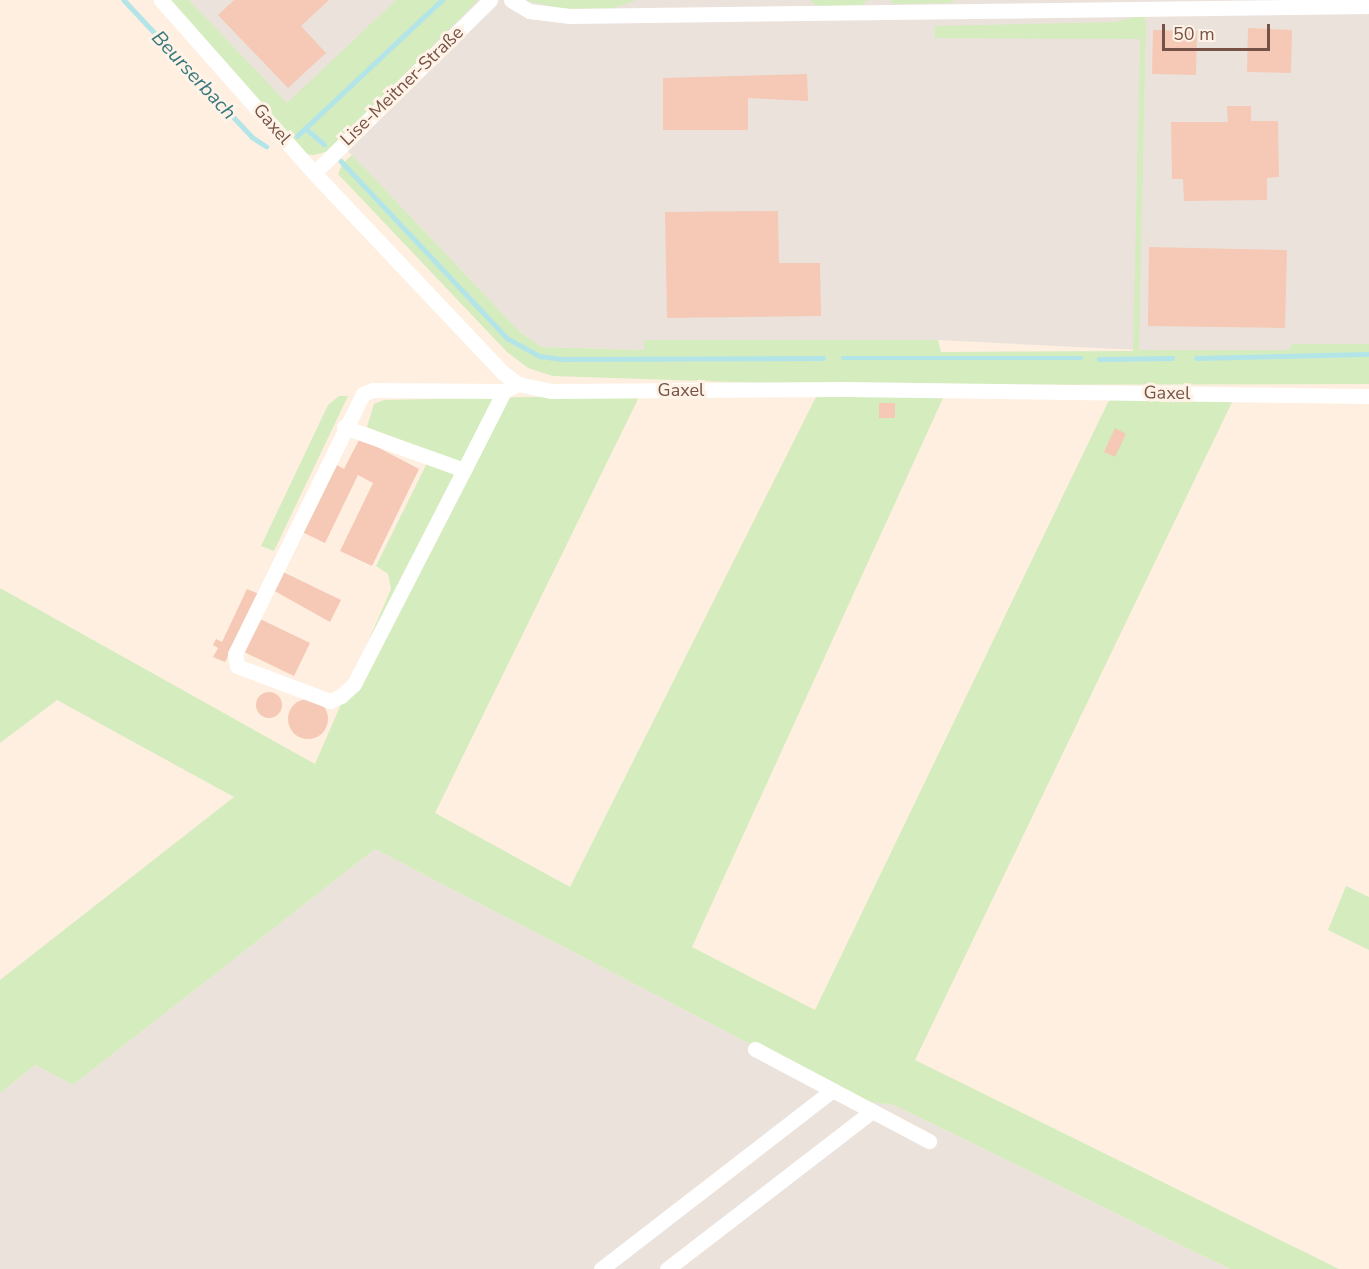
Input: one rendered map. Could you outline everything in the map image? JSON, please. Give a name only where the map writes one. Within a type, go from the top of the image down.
[{"type":"street","name":"Gaxel","points":[[161,0],[314,173],[502,372],[511,387],[550,391],[844,389],[1369,396]]},
{"type":"street","name":"Lise-Meitner-Straße","points":[[314,173],[490,0]]},
{"type":"street","points":[[511,0],[529,11],[570,16],[1162,3],[1369,6]]},
{"type":"street","points":[[511,387],[464,470],[354,684],[330,701],[237,666],[234,660],[358,400],[373,390],[511,387]]},
{"type":"street","points":[[344,427],[464,470]]},
{"type":"street","points":[[755,1049],[929,1141]]},
{"type":"street","points":[[601,1269],[833,1090]]},
{"type":"street","points":[[667,1269],[872,1111]]},
{"type":"shaded area","points":[[189,0],[1369,0],[1369,344],[1291,344],[1291,350],[1139,350],[938,340],[645,340],[645,350],[542,347],[520,332],[347,150],[287,104]]},
{"type":"shaded area","points":[[375,849],[858,1100],[894,1105],[1230,1269],[0,1269],[0,1093],[35,1065],[73,1085]]},
{"type":"green space","points":[[168,0],[189,0],[287,103],[396,0],[478,0],[329,151],[314,155],[304,154]]},
{"type":"green space","points":[[524,0],[637,0],[614,8],[561,9]]},
{"type":"green space","points":[[810,0],[867,0],[862,5],[816,6]]},
{"type":"green space","points":[[890,0],[954,0],[952,3],[893,4]]},
{"type":"green space","points":[[1143,15],[1146,20],[1139,350],[1290,350],[1291,344],[1369,344],[1369,384],[829,385],[553,376],[528,368],[507,352],[338,174],[342,164],[352,155],[520,332],[542,347],[644,350],[644,340],[938,340],[941,352],[1133,351],[1140,39],[935,38],[934,26],[1114,22]]},
{"type":"green space","points":[[640,395],[435,813],[570,887],[817,395],[944,396],[692,947],[815,1010],[1111,396],[1235,396],[915,1060],[1339,1269],[1230,1269],[894,1105],[858,1100],[375,849],[73,1085],[35,1065],[0,1093],[0,980],[234,797],[57,700],[0,743],[0,588],[315,764],[391,589],[388,574],[376,566],[432,453],[367,427],[374,404],[384,400]]},
{"type":"green space","points":[[339,396],[348,396],[274,551],[261,546],[328,405]]},
{"type":"green space","points":[[1346,886],[1369,897],[1369,950],[1328,930]]},
{"type":"building","points":[[234,0],[329,0],[301,26],[326,53],[288,88],[218,15]]},
{"type":"building","points":[[1248,28],[1292,30],[1291,73],[1247,72]]},
{"type":"building","points":[[1153,30],[1197,31],[1196,75],[1152,74]]},
{"type":"building","points":[[807,74],[808,101],[748,98],[748,130],[663,130],[663,78]]},
{"type":"building","points":[[1227,106],[1251,106],[1251,121],[1278,121],[1279,177],[1267,178],[1267,200],[1184,201],[1183,179],[1172,179],[1171,122],[1228,122]]},
{"type":"building","points":[[778,211],[779,263],[820,263],[821,316],[667,318],[665,212]]},
{"type":"building","points":[[1149,247],[1287,250],[1285,328],[1148,326]]},
{"type":"building","points":[[879,403],[895,403],[895,418],[879,418]]},
{"type":"building","points":[[1115,428],[1126,434],[1115,457],[1104,452]]},
{"type":"building","points":[[360,438],[419,469],[372,566],[340,551],[373,483],[358,475],[325,543],[300,531],[333,463],[344,469]]},
{"type":"building","points":[[281,571],[341,600],[330,622],[271,589]]},
{"type":"building","points":[[247,589],[259,594],[225,662],[213,657],[218,648],[213,645],[216,639],[222,642]]},
{"type":"building","points":[[258,618],[310,643],[294,676],[242,651]]},
{"type":"building","points":[[269,692],[278,696],[282,705],[278,714],[269,718],[260,714],[256,705],[260,696]]},
{"type":"building","points":[[308,699],[322,705],[328,719],[322,733],[308,739],[294,733],[288,719],[294,705]]},
{"type":"waterway","name":"Beurserbach","points":[[124,0],[252,137],[266,146]]},
{"type":"waterway","name":"Beurserbach","points":[[297,136],[442,0]]},
{"type":"waterway","points":[[305,128],[324,144]]},
{"type":"waterway","points":[[341,161],[507,338],[540,356],[562,359],[823,358]]},
{"type":"waterway","points":[[1196,358],[1369,354]]},
{"type":"waterway","points":[[843,358],[1081,358]]},
{"type":"waterway","points":[[1099,359],[1172,358]]}]
